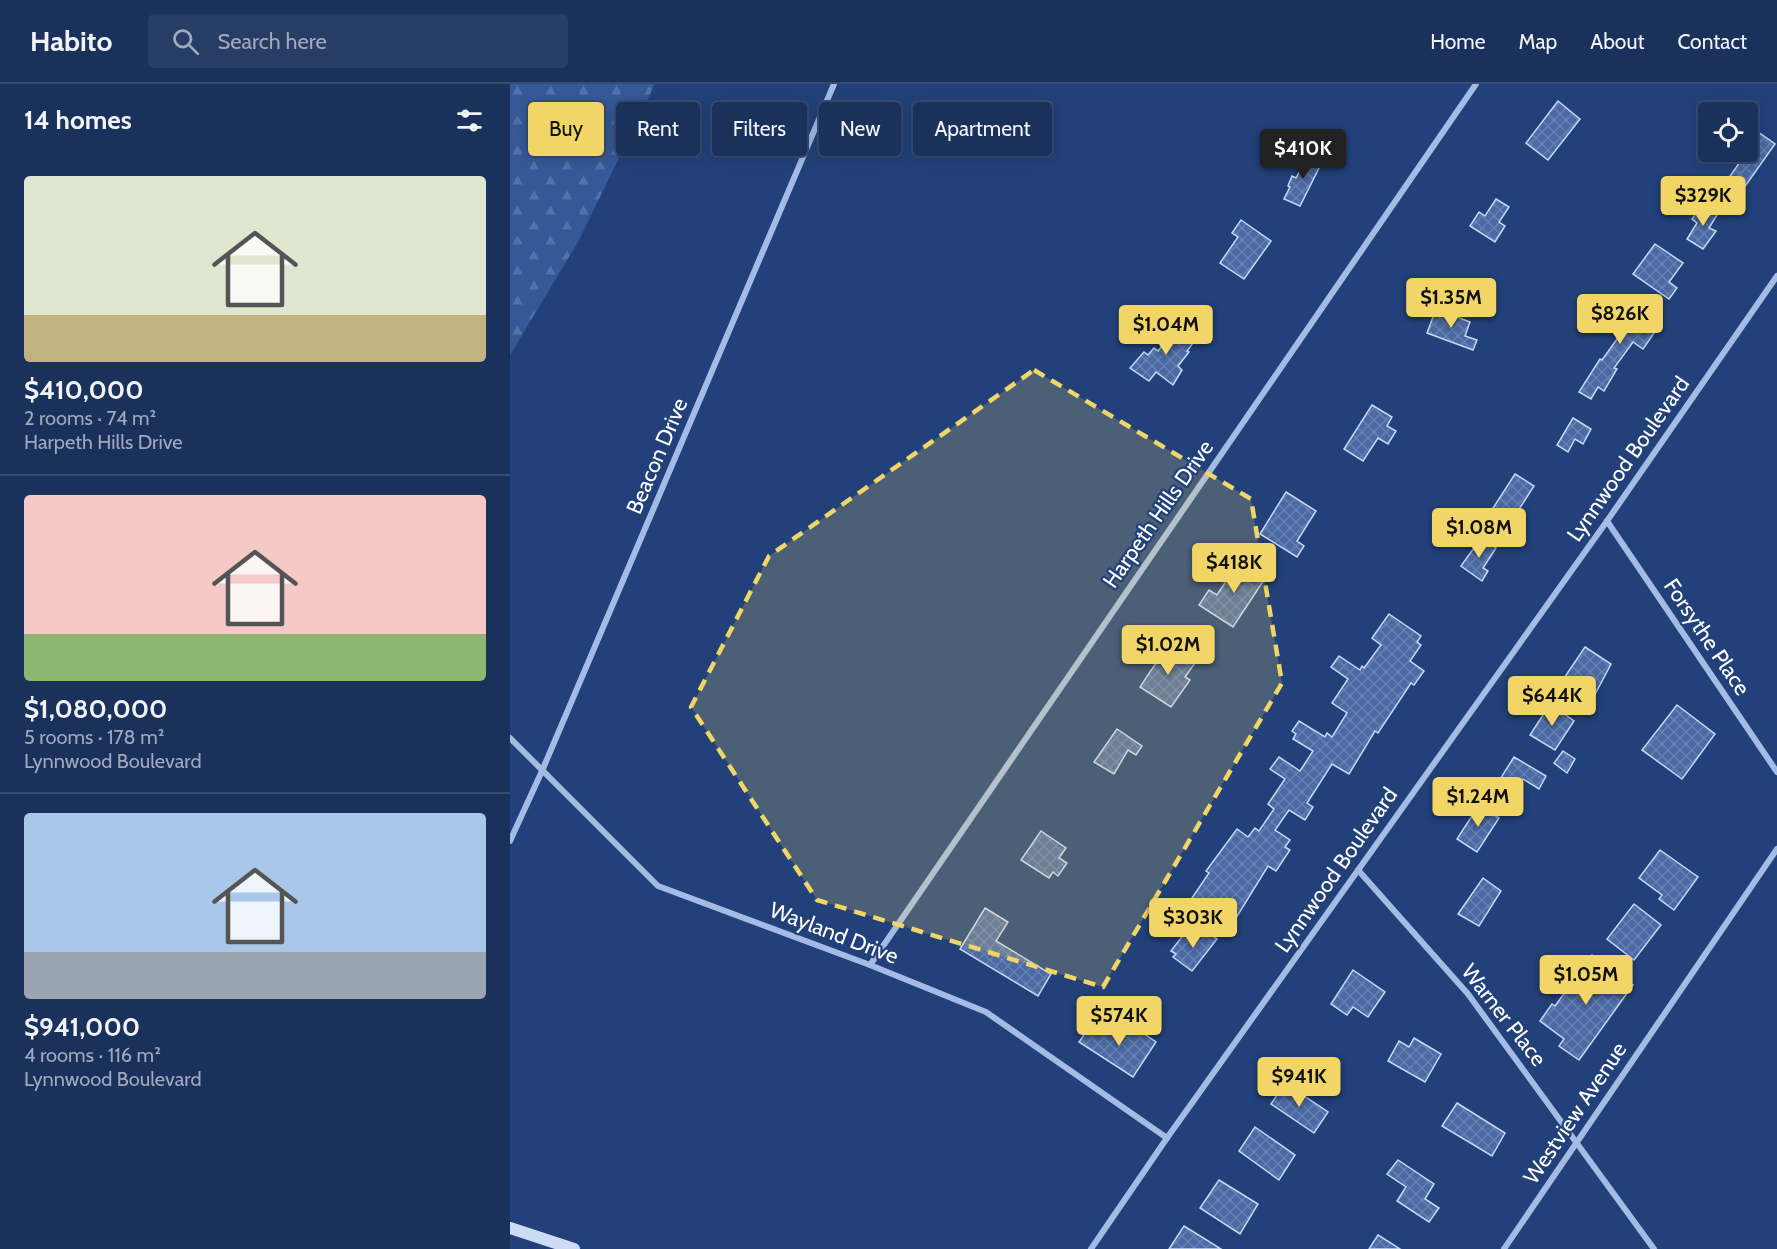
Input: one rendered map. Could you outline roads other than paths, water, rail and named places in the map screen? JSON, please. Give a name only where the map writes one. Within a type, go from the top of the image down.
[{"type":"main road","points":[[510,1228],[574,1249]]},
{"type":"street","name":"Beacon Drive","points":[[510,841],[542,771],[834,84]]},
{"type":"street","name":"Harpeth Hills Drive","points":[[870,965],[1476,84]]},
{"type":"street","name":"Lynnwood Boulevard","points":[[1091,1249],[1167,1138],[1607,521],[1777,276]]},
{"type":"street","name":"Forsythe Place","points":[[1607,521],[1777,772]]},
{"type":"street","name":"Wayland Drive","points":[[510,738],[658,886],[870,965],[986,1012],[1167,1138]]},
{"type":"street","name":"Westview Avenue","points":[[1504,1249],[1777,849]]},
{"type":"street","name":"Warner Place","points":[[1358,870],[1468,994],[1654,1249]]}]
